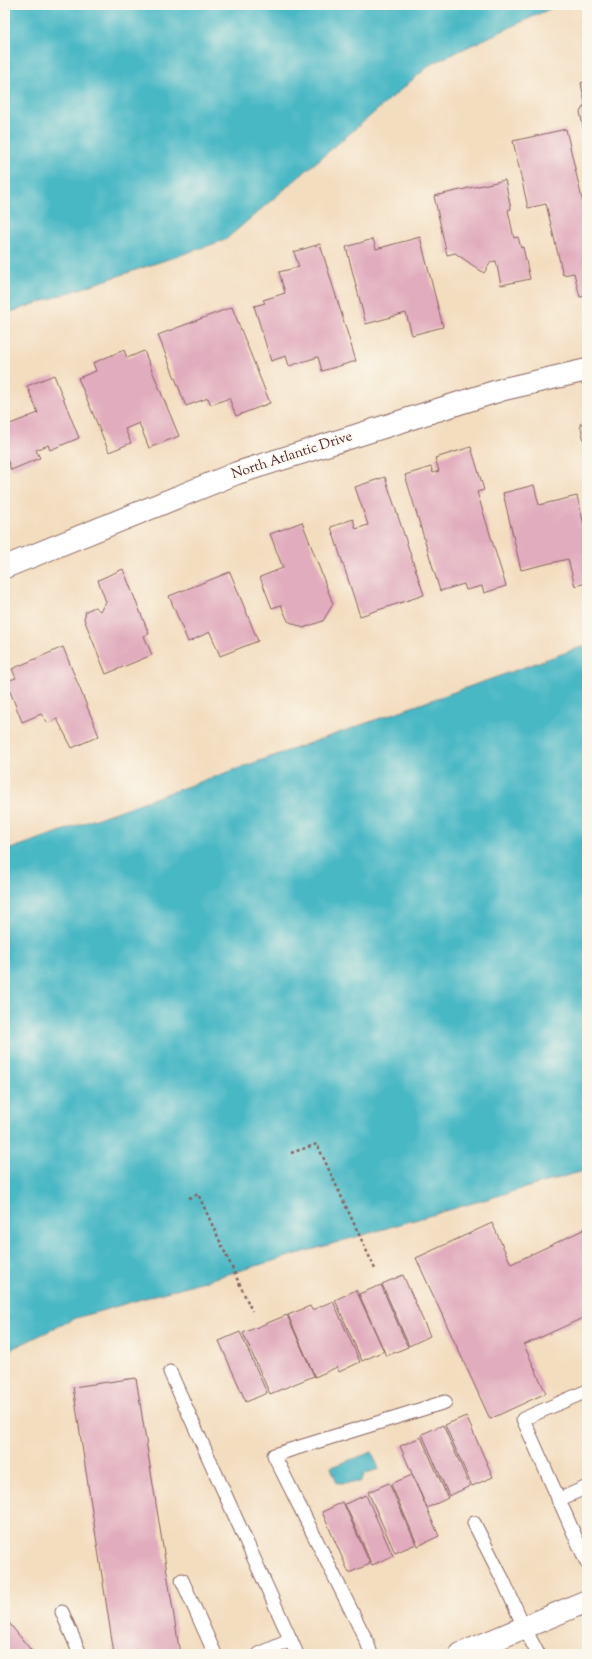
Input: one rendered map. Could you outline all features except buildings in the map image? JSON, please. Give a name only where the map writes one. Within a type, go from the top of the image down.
[{"type":"street","name":"North Atlantic Drive","points":[[5,567],[237,473],[504,389],[587,370]]},
{"type":"street","points":[[461,1654],[587,1600]]},
{"type":"lane","points":[[170,1372],[297,1654]]},
{"type":"lane","points":[[587,1391],[523,1419],[587,1563]]},
{"type":"lane","points":[[371,1654],[367,1642],[274,1455],[445,1402]]},
{"type":"lane","points":[[558,1500],[587,1487]]},
{"type":"lane","points":[[474,1523],[538,1654]]},
{"type":"lane","points":[[182,1580],[216,1654]]},
{"type":"lane","points":[[62,1612],[80,1654]]},
{"type":"lane","points":[[259,1654],[291,1640]]},
{"type":"path","points":[[291,1153],[317,1144],[375,1269]]},
{"type":"path","points":[[189,1198],[198,1194],[252,1310]]},
{"type":"water","points":[[5,5],[558,5],[431,64],[225,240],[5,314]]},
{"type":"water","points":[[587,645],[587,1170],[76,1318],[5,1352],[5,851]]},
{"type":"water","points":[[372,1452],[379,1469],[366,1473],[360,1482],[337,1483],[331,1467]]}]
